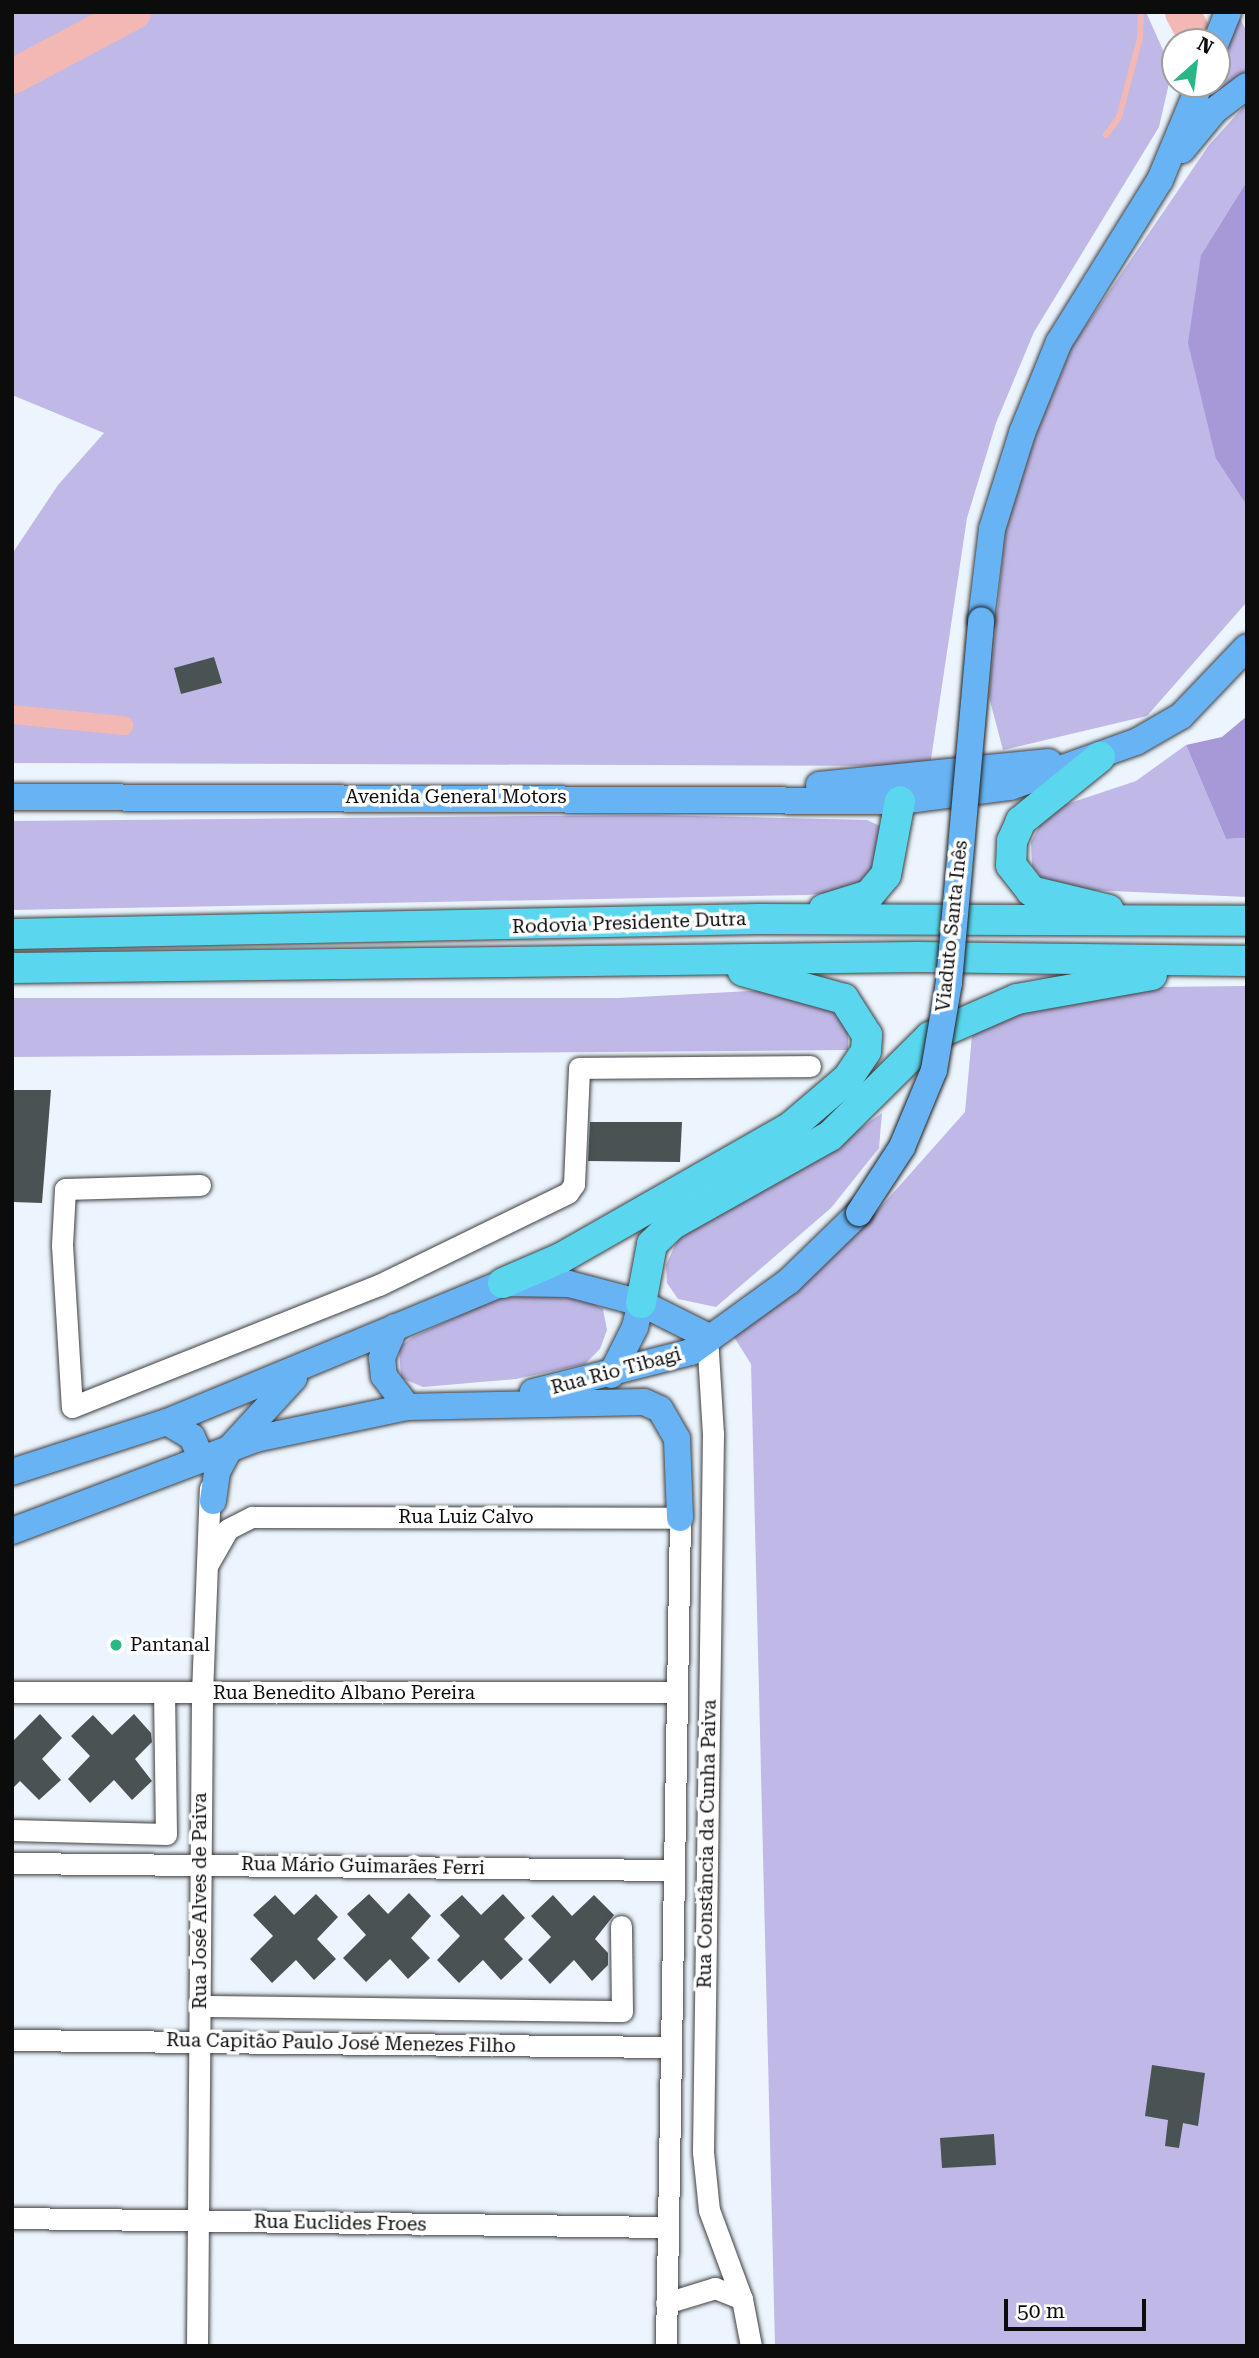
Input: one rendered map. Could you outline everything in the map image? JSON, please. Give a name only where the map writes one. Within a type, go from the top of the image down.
[{"type":"highway","points":[[1100,757],[1021,821],[1012,841],[1011,865],[1031,891],[1157,922]]},
{"type":"highway","points":[[758,919],[846,906],[869,895],[886,875],[894,852],[900,801]]},
{"type":"highway","name":"Rodovia Presidente Dutra","points":[[12,934],[758,919],[1247,921]]},
{"type":"highway","points":[[503,1283],[561,1258],[792,1126],[848,1077],[866,1051],[867,1035],[844,999],[698,960]]},
{"type":"highway","name":"Rodovia Presidente Dutra","points":[[12,968],[698,960],[1245,961]]},
{"type":"highway","points":[[641,1303],[652,1244],[673,1224],[831,1136],[930,1037],[1017,999],[1245,961]]},
{"type":"main road","points":[[1160,180],[1215,110],[1247,86]]},
{"type":"main road","points":[[1160,180],[1194,98]]},
{"type":"main road","name":"Viaduto Santa Inês","points":[[859,1213],[902,1147],[934,1070],[949,982],[981,620],[992,529],[1021,433],[1059,342],[1160,180]]},
{"type":"main road","points":[[706,797],[1100,757],[1181,716],[1247,647]]},
{"type":"main road","name":"Avenida General Motors","points":[[12,797],[706,797],[900,801],[1010,787],[1100,757]]},
{"type":"main road","points":[[900,801],[934,774]]},
{"type":"main road","name":"Rua Rio Tibagi","points":[[449,1406],[611,1375],[691,1352],[707,1336],[789,1281],[859,1213]]},
{"type":"main road","points":[[12,1472],[167,1422],[310,1367],[395,1327],[503,1283],[569,1284],[641,1303],[707,1336]]},
{"type":"main road","points":[[611,1375],[635,1326],[641,1303]]},
{"type":"main road","points":[[395,1327],[382,1358],[384,1377],[407,1407]]},
{"type":"main road","points":[[213,1502],[217,1472],[229,1449],[279,1390],[310,1367]]},
{"type":"main road","points":[[12,1531],[255,1439],[407,1407],[644,1402],[660,1409],[677,1439],[680,1518]]},
{"type":"main road","points":[[167,1422],[192,1437],[202,1459]]},
{"type":"street","points":[[200,1185],[65,1189],[62,1245],[72,1407],[379,1285],[568,1194],[574,1184],[579,1068],[810,1066]]},
{"type":"street","name":"Rua Constância da Cunha Paiva","points":[[707,1336],[713,1434],[704,2152],[716,2238],[742,2299],[751,2346]]},
{"type":"street","points":[[213,1502],[255,1439]]},
{"type":"street","name":"Rua José Alves de Paiva","points":[[197,2346],[202,1694],[213,1502],[202,1459]]},
{"type":"street","name":"Rua Luiz Calvo","points":[[208,1564],[228,1528],[252,1517],[680,1518]]},
{"type":"street","name":"Rua Constância da Cunha Paiva","points":[[666,2346],[680,1518]]},
{"type":"street","name":"Rua Benedito Albano Pereira","points":[[12,1692],[676,1692]]},
{"type":"street","points":[[12,1830],[166,1834],[164,1694]]},
{"type":"street","name":"Rua Mário Guimarães Ferri","points":[[12,1863],[672,1870]]},
{"type":"street","points":[[200,2006],[622,2011],[621,1926]]},
{"type":"street","name":"Rua Capitão Paulo José Menezes Filho","points":[[12,2040],[671,2047]]},
{"type":"street","name":"Rua Euclides Froes","points":[[12,2218],[667,2227]]},
{"type":"street","points":[[666,2303],[715,2288],[742,2299]]},
{"type":"shaded area","points":[[12,12],[130,12],[110,26],[133,12],[1146,12],[1161,45],[1161,98],[1166,98],[1159,127],[1034,332],[996,423],[967,518],[930,766],[12,763],[12,554],[58,485],[104,433],[12,395]]},
{"type":"shaded area","points":[[1239,17],[1247,32],[1247,74],[1236,77],[1231,82],[1231,39]]},
{"type":"shaded area","points":[[1247,103],[1247,181],[1201,255],[1216,459],[1247,506],[1246,603],[1147,716],[1003,750],[989,697],[1005,532],[1035,437],[1072,346],[1209,145]]},
{"type":"shaded area","points":[[1247,181],[1247,506],[1216,459],[1188,343],[1201,255]]},
{"type":"shaded area","points":[[1247,716],[1247,838],[1226,839],[1186,745],[1222,737]]},
{"type":"shaded area","points":[[1186,745],[1226,839],[1247,838],[1247,897],[1067,889],[1045,882],[1032,866],[1031,842],[1042,821],[1064,805],[1136,781]]},
{"type":"shaded area","points":[[652,815],[867,820],[880,826],[887,846],[859,890],[807,895],[12,910],[12,821]]},
{"type":"shaded area","points":[[1247,986],[1247,2346],[775,2346],[751,1364],[734,1337],[870,1219],[965,1112],[972,1035],[1027,1007],[1155,987]]},
{"type":"shaded area","points":[[769,990],[820,997],[848,1020],[848,1050],[12,1057],[12,998],[619,998]]},
{"type":"shaded area","points":[[882,1113],[879,1148],[831,1208],[716,1307],[678,1299],[667,1283],[666,1265],[677,1241],[696,1225],[805,1167]]},
{"type":"shaded area","points":[[524,1295],[584,1299],[603,1309],[607,1330],[600,1349],[585,1364],[516,1379],[423,1387],[401,1378],[399,1347],[413,1337],[495,1299]]},
{"type":"building","points":[[214,657],[222,683],[181,694],[174,668]]},
{"type":"building","points":[[12,1090],[51,1090],[42,1203],[13,1202]]},
{"type":"building","points":[[590,1122],[682,1122],[680,1162],[588,1161]]},
{"type":"building","points":[[40,1714],[62,1738],[42,1759],[61,1780],[39,1800],[20,1781],[12,1789],[12,1742]]},
{"type":"building","points":[[134,1714],[151,1733],[152,1742],[135,1759],[152,1781],[132,1800],[114,1780],[90,1803],[68,1779],[90,1756],[71,1736],[93,1715],[112,1735]]},
{"type":"building","points":[[409,1893],[431,1916],[411,1938],[430,1958],[408,1979],[390,1959],[366,1982],[343,1958],[366,1935],[347,1914],[369,1894],[388,1914]]},
{"type":"building","points":[[316,1894],[338,1917],[317,1939],[336,1959],[314,1980],[296,1960],[272,1983],[250,1959],[273,1936],[253,1915],[275,1895],[294,1915]]},
{"type":"building","points":[[503,1894],[525,1918],[504,1939],[523,1959],[501,1980],[483,1960],[459,1983],[437,1960],[460,1936],[440,1915],[462,1895],[481,1915]]},
{"type":"building","points":[[553,1895],[572,1916],[594,1895],[614,1915],[595,1939],[608,1953],[608,1965],[592,1981],[574,1960],[550,1984],[528,1960],[551,1937],[531,1916]]},
{"type":"building","points":[[1152,2065],[1205,2073],[1198,2126],[1183,2123],[1179,2148],[1165,2146],[1168,2120],[1145,2116]]},
{"type":"building","points":[[994,2134],[996,2165],[942,2168],[940,2138]]},
{"type":"waterway","points":[[12,76],[133,12]]},
{"type":"waterway","points":[[1106,135],[1119,117],[1140,38],[1141,12]]},
{"type":"waterway","points":[[1182,12],[1190,28]]},
{"type":"waterway","points":[[12,714],[123,725]]},
{"type":"place","name":"Pantanal","points":[[116,1645]]}]
